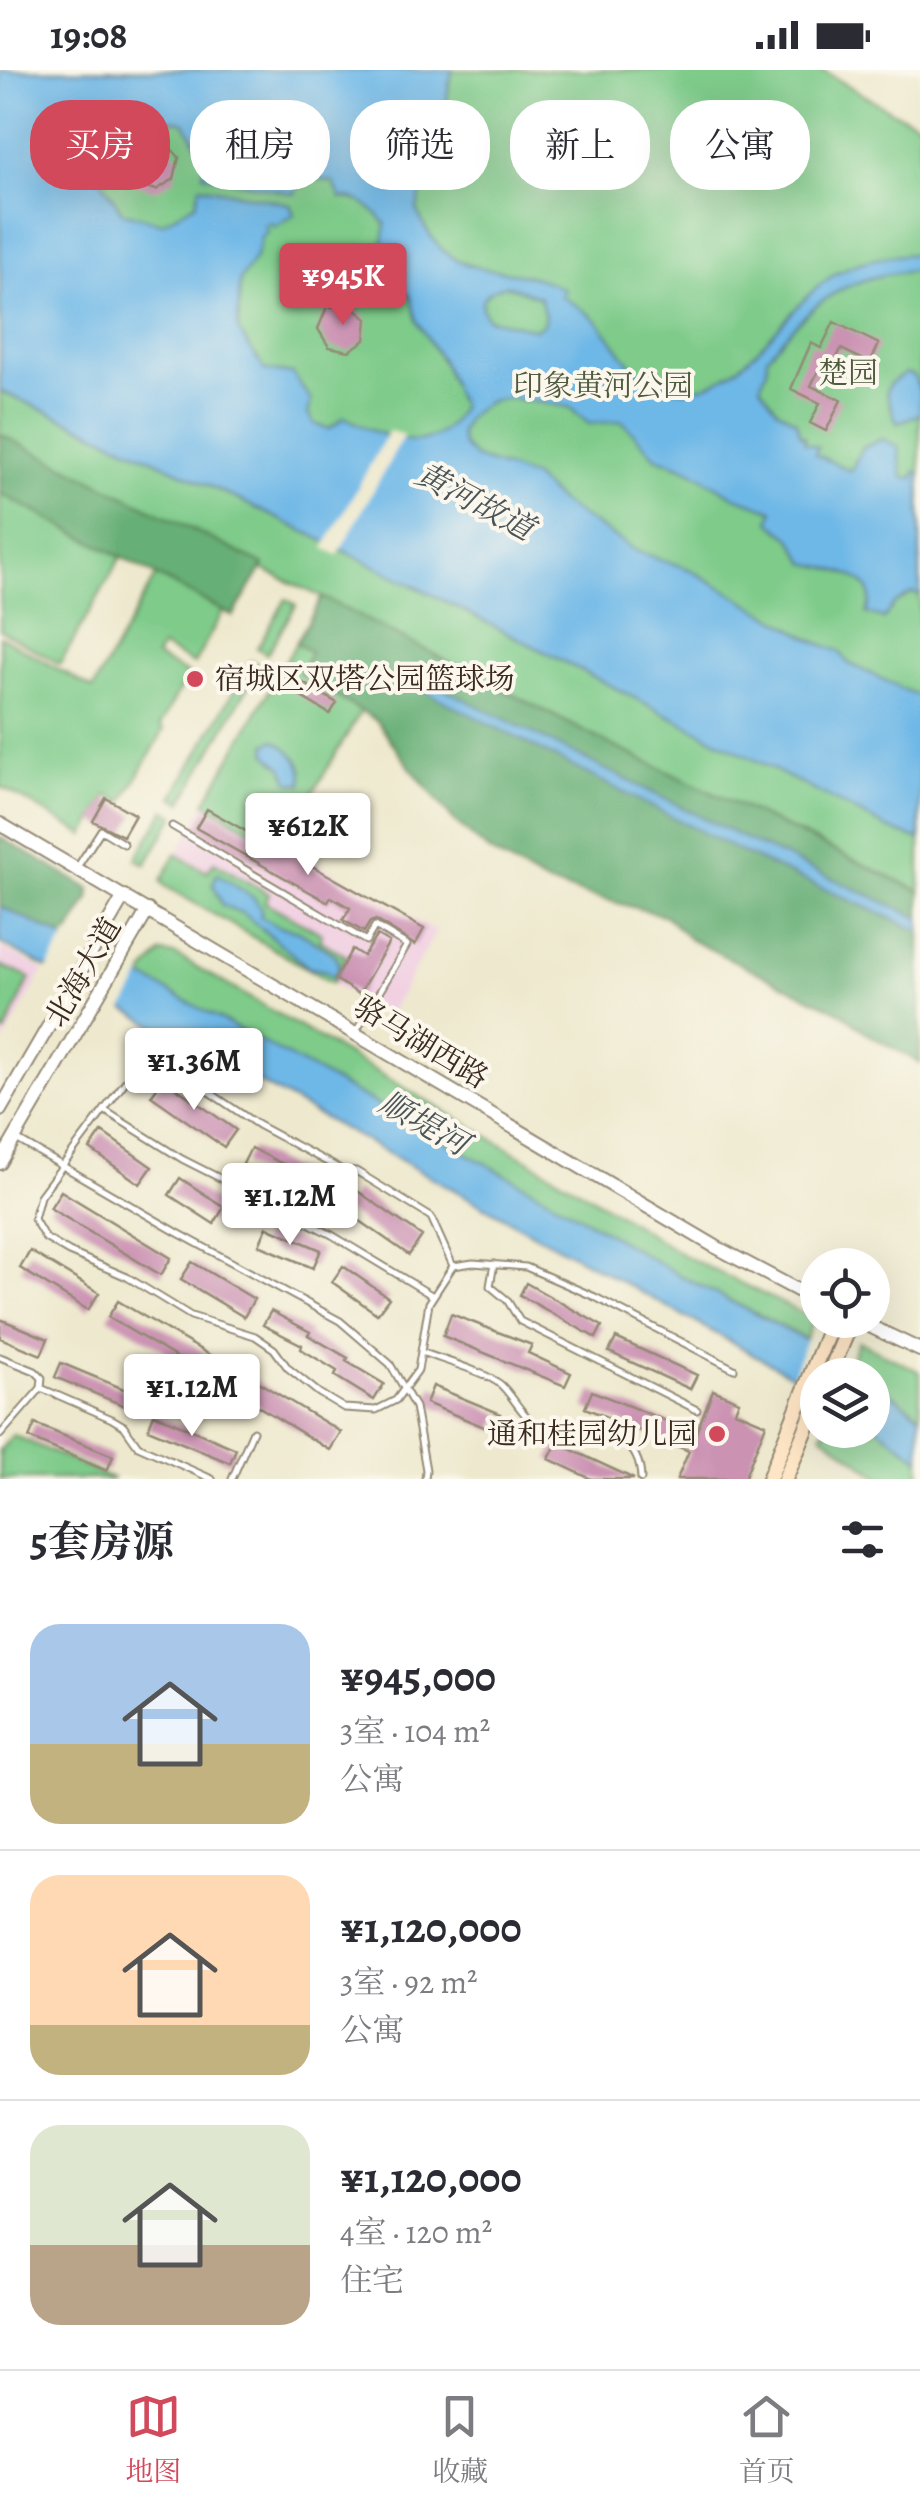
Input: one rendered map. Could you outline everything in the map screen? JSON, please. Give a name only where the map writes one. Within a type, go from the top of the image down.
[{"type":"main road","points":[[768,1479],[826,1338]]},
{"type":"main road","points":[[785,1479],[800,1443]]},
{"type":"street","name":"骆马湖西路","points":[[0,824],[716,1248],[800,1291]]},
{"type":"street","name":"北海大道","points":[[0,1110],[124,896]]},
{"type":"street","name":"北海大道","points":[[0,1163],[148,910]]},
{"type":"street","points":[[890,1336],[920,1350]]},
{"type":"lane","points":[[172,826],[366,941],[375,926],[406,945],[355,1032]]},
{"type":"lane","points":[[77,869],[101,830],[124,844]]},
{"type":"lane","points":[[453,1266],[430,1217],[356,1171],[342,1170],[258,1125],[169,1065],[148,1067],[124,1082],[40,1196],[34,1219],[46,1238],[127,1277],[191,1316],[254,1336],[274,1348],[288,1368],[344,1408],[376,1410],[396,1400],[418,1370],[429,1303],[453,1266],[473,1262],[526,1267],[595,1297],[734,1369]]},
{"type":"lane","points":[[104,1110],[182,1159],[280,1207],[434,1296]]},
{"type":"lane","points":[[15,1138],[340,1321],[390,1364],[415,1407],[425,1479]]},
{"type":"lane","points":[[494,1264],[490,1286],[507,1300],[520,1322],[697,1410]]},
{"type":"lane","points":[[421,1352],[498,1382],[535,1424],[612,1437],[632,1448],[639,1458],[642,1479]]},
{"type":"lane","points":[[0,1357],[35,1371],[42,1378],[41,1388],[1,1433]]},
{"type":"lane","points":[[41,1388],[112,1419],[124,1426],[138,1446],[212,1479]]},
{"type":"lane","points":[[232,1479],[253,1432]]},
{"type":"shaded area","points":[[296,643],[312,651],[299,673],[361,711],[284,844],[436,932],[388,1016],[161,881]]},
{"type":"shaded area","points":[[0,947],[44,970],[0,1049]]},
{"type":"green space","name":"印象黄河公园","points":[[0,70],[822,70],[893,112],[920,123],[920,891],[613,746],[322,597],[0,447]]},
{"type":"green space","points":[[0,434],[264,565],[233,616],[0,493]]},
{"type":"green space","points":[[0,493],[121,557],[60,664],[0,630]]},
{"type":"green space","points":[[156,575],[223,611],[194,664],[162,647],[156,657],[188,674],[160,726],[164,730],[123,802],[108,795],[85,835],[0,786],[0,636],[93,689]]},
{"type":"green space","points":[[322,597],[613,746],[920,891],[920,1063],[868,1034],[842,1013],[689,939],[666,916],[547,884],[490,852],[455,822],[377,721],[299,673],[311,652],[296,643]]},
{"type":"green space","points":[[286,599],[296,605],[267,654],[257,648]]},
{"type":"green space","points":[[296,643],[312,651],[299,673],[361,711],[283,844],[275,844],[205,803]]},
{"type":"green space","points":[[251,661],[260,666],[182,802],[173,797]]},
{"type":"green space","points":[[165,810],[175,815],[146,864],[136,859]]},
{"type":"green space","points":[[0,837],[90,889],[89,899],[66,938],[0,906]]},
{"type":"green space","points":[[176,854],[207,872],[214,862],[269,894],[265,902],[322,934],[319,940],[346,956],[332,983],[165,886],[161,881]]},
{"type":"green space","points":[[161,953],[176,955],[585,1193],[683,1255],[800,1312],[800,1336],[679,1275],[545,1196],[141,977]]},
{"type":"green space","points":[[0,965],[30,978],[5,1033],[0,1031]]},
{"type":"green space","points":[[858,1341],[920,1372],[920,1479],[882,1479],[841,1448],[890,1448],[890,1358],[852,1358]]},
{"type":"green space","points":[[13,1435],[114,1479],[0,1479],[0,1450]]},
{"type":"water","name":"黄河故道","points":[[0,70],[453,70],[447,100],[350,100],[350,190],[422,190],[417,210],[430,236],[445,253],[462,263],[521,274],[565,290],[561,296],[595,319],[635,369],[679,390],[709,384],[746,361],[809,295],[836,274],[870,260],[920,254],[920,271],[871,278],[816,306],[767,357],[760,386],[777,409],[796,421],[800,435],[805,436],[804,442],[818,447],[815,454],[851,471],[862,448],[882,439],[898,446],[903,477],[914,478],[915,472],[920,472],[920,595],[912,593],[893,605],[884,619],[866,613],[868,590],[853,576],[806,563],[791,538],[770,522],[773,510],[735,497],[688,469],[656,457],[622,421],[589,424],[569,407],[509,398],[490,401],[478,409],[467,418],[460,433],[462,444],[475,458],[533,477],[560,502],[636,551],[689,569],[816,642],[839,651],[848,663],[920,697],[920,840],[892,830],[338,548],[0,391]],"holes":[[[30,100],[170,100],[170,119],[185,123],[190,132],[190,100],[330,100],[330,181],[341,198],[361,202],[386,224],[381,254],[384,270],[411,297],[417,321],[443,363],[461,407],[438,435],[424,440],[393,438],[344,417],[329,429],[314,424],[308,414],[311,400],[293,374],[265,370],[238,330],[240,280],[256,256],[262,235],[268,232],[264,225],[271,222],[274,227],[294,215],[290,204],[220,190],[199,190],[196,203],[162,223],[122,212],[108,190],[30,190]],[[506,285],[540,297],[545,316],[536,329],[489,319],[482,307],[484,297]]]},
{"type":"water","points":[[906,373],[914,376],[920,392],[920,414],[897,423],[886,393],[889,384]]},
{"type":"water","points":[[424,679],[754,843],[920,918],[920,931],[747,855],[420,689]]},
{"type":"water","points":[[275,740],[300,763],[302,784],[289,782],[283,767],[267,754],[266,744]]},
{"type":"water","points":[[217,874],[254,898],[262,911],[260,916],[277,926],[299,931],[336,956],[339,968],[334,977],[309,968],[244,914],[222,905],[213,884]]},
{"type":"water","points":[[0,906],[146,979],[545,1196],[679,1275],[841,1358],[800,1358],[800,1380],[0,943]]},
{"type":"water","points":[[890,1393],[920,1415],[920,1459],[890,1437]]},
{"type":"pier","points":[[389,431],[404,435],[338,555],[324,548]]},
{"type":"pier","points":[[68,934],[144,973],[122,1013],[45,973]]},
{"type":"pier","points":[[807,1338],[848,1357],[800,1358],[800,1384],[791,1379]]},
{"type":"building","points":[[170,147],[179,157],[170,181]]},
{"type":"building","points":[[350,305],[367,319],[365,340],[349,351],[329,347],[318,329],[327,307]]},
{"type":"building","points":[[834,322],[879,344],[870,363],[841,349],[832,368],[822,363],[811,386],[841,400],[826,431],[810,423],[820,403],[791,389],[811,343],[821,348]]},
{"type":"building","points":[[300,681],[337,703],[330,714],[293,692]]},
{"type":"building","points":[[106,798],[135,815],[123,836],[93,821]]},
{"type":"building","points":[[207,809],[424,929],[415,945],[376,920],[364,932],[343,920],[350,908],[331,897],[328,902],[196,828]]},
{"type":"building","points":[[377,935],[389,942],[359,994],[335,979],[352,949],[363,956]]},
{"type":"building","points":[[163,1079],[236,1130],[224,1147],[151,1096]]},
{"type":"building","points":[[102,1132],[152,1167],[140,1184],[90,1149]]},
{"type":"building","points":[[251,1148],[329,1187],[320,1204],[243,1164]]},
{"type":"building","points":[[180,1178],[224,1207],[214,1224],[169,1195]]},
{"type":"building","points":[[356,1190],[422,1236],[409,1255],[343,1209]]},
{"type":"building","points":[[61,1191],[171,1258],[161,1275],[50,1208]]},
{"type":"building","points":[[267,1227],[321,1250],[313,1268],[259,1245]]},
{"type":"building","points":[[30,1251],[99,1293],[88,1310],[20,1268]]},
{"type":"building","points":[[192,1262],[254,1299],[244,1317],[181,1279]]},
{"type":"building","points":[[343,1266],[389,1298],[377,1314],[332,1282]]},
{"type":"building","points":[[526,1283],[602,1326],[596,1338],[520,1295]]},
{"type":"building","points":[[118,1301],[213,1357],[203,1373],[108,1317]]},
{"type":"building","points":[[271,1311],[310,1332],[308,1335],[384,1384],[374,1400],[335,1376],[337,1371],[301,1349],[302,1345],[263,1325]]},
{"type":"building","points":[[451,1314],[532,1345],[528,1353],[571,1373],[565,1386],[443,1336]]},
{"type":"building","points":[[0,1319],[48,1339],[41,1355],[0,1338]]},
{"type":"building","points":[[616,1338],[697,1375],[690,1389],[609,1352]]},
{"type":"building","points":[[61,1363],[143,1397],[137,1411],[55,1377]]},
{"type":"building","points":[[230,1365],[341,1432],[330,1450],[220,1383]]},
{"type":"building","points":[[433,1386],[501,1414],[494,1431],[426,1403]]},
{"type":"building","points":[[713,1390],[739,1401],[735,1411],[766,1424],[744,1479],[677,1479],[689,1451],[585,1408],[592,1391],[696,1433]]},
{"type":"building","points":[[154,1414],[236,1449],[230,1463],[148,1429]]},
{"type":"building","points":[[35,1424],[113,1456],[107,1471],[29,1438]]},
{"type":"building","points":[[557,1443],[634,1479],[591,1479],[549,1459]]},
{"type":"place","name":"宿城区双塔公园篮球场","points":[[195,679]]},
{"type":"place","name":"通和桂园幼儿园","points":[[717,1434]]},
{"type":"park label","name":"楚园","points":[[848,373]]},
{"type":"water label","name":"顺堤河","points":[[424,1123]]}]
